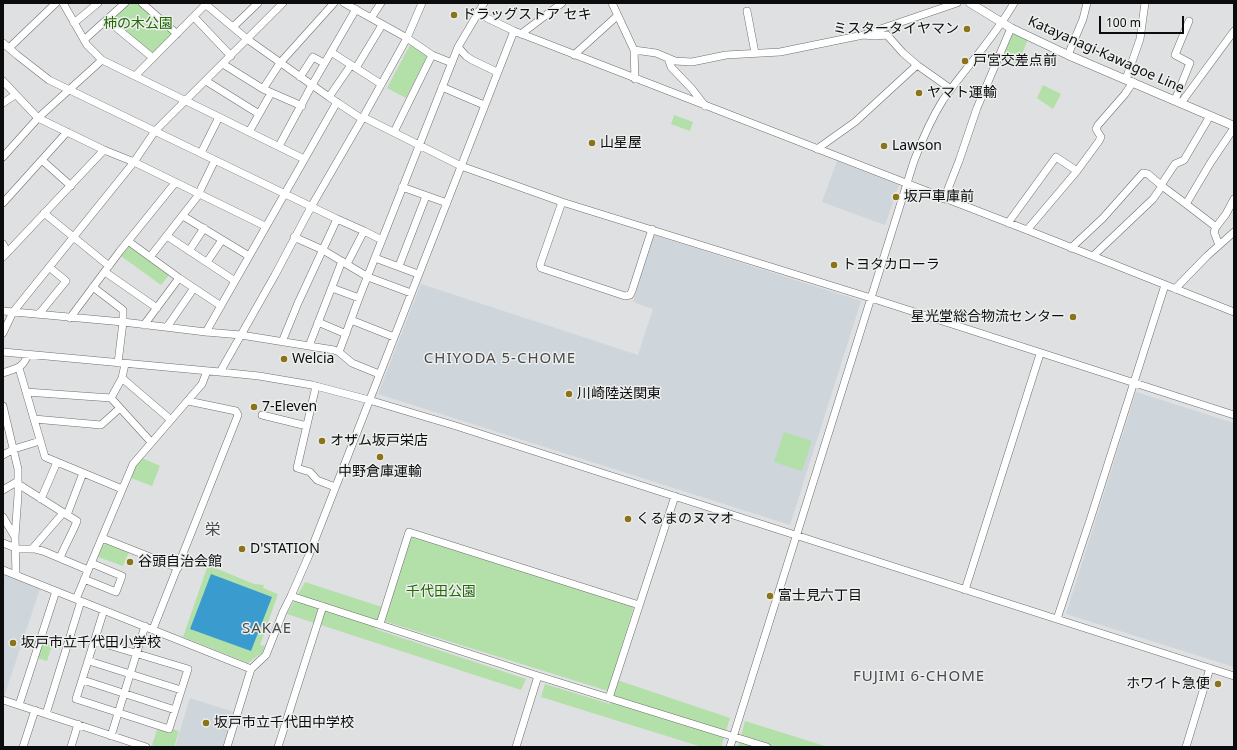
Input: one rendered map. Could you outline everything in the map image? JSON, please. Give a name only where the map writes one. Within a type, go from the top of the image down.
[{"type":"main road","name":"Katayanagi-Kawagoe Line","points":[[970,3],[1011,28],[1068,55],[1234,127]]},
{"type":"street","points":[[9,48],[56,3]]},
{"type":"street","points":[[63,3],[84,40],[92,51],[102,60],[304,159]]},
{"type":"street","points":[[74,23],[98,3]]},
{"type":"street","points":[[84,40],[125,3]]},
{"type":"street","points":[[142,3],[177,34]]},
{"type":"street","points":[[233,26],[258,3]]},
{"type":"street","points":[[3,333],[13,312],[134,162],[155,131],[232,56],[283,3]]},
{"type":"street","points":[[263,89],[280,62],[334,3]]},
{"type":"street","points":[[344,3],[407,38],[432,55],[452,63]]},
{"type":"street","points":[[371,18],[381,3]]},
{"type":"street","points":[[220,372],[275,275],[294,237],[363,118],[407,38],[422,3]]},
{"type":"street","points":[[339,352],[402,187],[458,47],[484,3]]},
{"type":"street","points":[[521,34],[562,3]]},
{"type":"street","points":[[612,3],[634,50],[635,79]]},
{"type":"street","points":[[634,50],[656,53],[675,61],[692,62],[726,55],[780,52],[862,35],[957,3]]},
{"type":"street","points":[[730,747],[906,184],[922,139],[936,112],[951,89],[1003,22],[1014,3]]},
{"type":"street","points":[[1068,55],[1083,19],[1087,3]]},
{"type":"street","points":[[1027,230],[1099,141],[1101,137],[1096,129],[1098,125],[1125,94],[1130,81],[1140,39],[1145,3]]},
{"type":"street","points":[[135,76],[205,4],[247,39],[329,97],[363,118],[394,132],[460,166],[562,202],[871,298],[1040,354],[1234,415]]},
{"type":"street","points":[[279,146],[324,63],[356,9]]},
{"type":"street","points":[[747,11],[755,53]]},
{"type":"street","points":[[478,12],[487,18],[521,34],[1027,230],[1234,312]]},
{"type":"street","points":[[574,55],[617,16]]},
{"type":"street","points":[[194,17],[232,56]]},
{"type":"street","points":[[107,20],[153,58]]},
{"type":"street","points":[[1178,102],[1190,63],[1175,55],[1189,21]]},
{"type":"street","points":[[329,97],[353,67],[382,25]]},
{"type":"street","points":[[944,198],[962,154],[976,108],[1011,28]]},
{"type":"street","points":[[227,747],[251,669],[266,655],[291,596],[514,31]]},
{"type":"street","points":[[1178,102],[1234,31]]},
{"type":"street","points":[[862,35],[887,35],[903,53],[917,65],[951,89]]},
{"type":"street","points":[[3,43],[37,72],[49,80],[382,240]]},
{"type":"street","points":[[458,47],[472,60],[497,72]]},
{"type":"street","points":[[331,52],[381,84]]},
{"type":"street","points":[[394,132],[432,55]]},
{"type":"street","points":[[300,77],[313,57],[324,63]]},
{"type":"street","points":[[668,58],[671,67],[692,89],[705,106]]},
{"type":"street","points":[[3,157],[38,118],[102,60]]},
{"type":"street","points":[[223,64],[263,89],[302,106]]},
{"type":"street","points":[[817,149],[855,122],[917,65]]},
{"type":"street","points":[[206,81],[259,114]]},
{"type":"street","points":[[3,82],[38,118],[104,150],[134,162],[265,226]]},
{"type":"street","points":[[442,87],[484,105]]},
{"type":"street","points":[[249,132],[271,93]]},
{"type":"street","points":[[3,103],[15,95]]},
{"type":"street","points":[[206,332],[337,102]]},
{"type":"street","points":[[1093,256],[1153,199],[1175,164],[1184,160],[1210,116]]},
{"type":"street","points":[[201,153],[219,117]]},
{"type":"street","points":[[1186,204],[1234,127]]},
{"type":"street","points":[[3,203],[67,132]]},
{"type":"street","points":[[5,255],[104,150]]},
{"type":"street","points":[[1008,223],[1056,157],[1076,171]]},
{"type":"street","points":[[43,160],[70,186]]},
{"type":"street","points":[[150,257],[197,198],[215,160]]},
{"type":"street","points":[[1071,248],[1103,218],[1143,174],[1148,174],[1216,227]]},
{"type":"street","points":[[70,318],[128,241],[175,183]]},
{"type":"street","points":[[402,187],[447,203]]},
{"type":"street","points":[[399,266],[426,196]]},
{"type":"street","points":[[1219,245],[1214,232],[1234,199]]},
{"type":"street","points":[[562,202],[540,265],[541,268],[623,295],[628,296],[632,294],[652,229]]},
{"type":"street","points":[[44,213],[74,237],[107,269],[157,308]]},
{"type":"street","points":[[183,216],[249,256]]},
{"type":"street","points":[[282,342],[298,303],[337,219]]},
{"type":"street","points":[[189,251],[204,228]]},
{"type":"street","points":[[309,346],[332,288],[344,263],[364,231]]},
{"type":"street","points":[[1176,290],[1219,245],[1234,232]]},
{"type":"street","points":[[167,236],[235,281]]},
{"type":"street","points":[[294,237],[323,250],[368,277],[411,293]]},
{"type":"street","points":[[207,262],[222,240]]},
{"type":"street","points":[[128,241],[221,306]]},
{"type":"street","points":[[3,244],[5,255]]},
{"type":"street","points":[[375,258],[418,274]]},
{"type":"street","points":[[39,314],[66,281],[49,267]]},
{"type":"street","points":[[144,325],[179,278]]},
{"type":"street","points":[[1057,619],[1165,285]]},
{"type":"street","points":[[93,287],[123,310],[122,378],[111,398]]},
{"type":"street","points":[[167,327],[194,288]]},
{"type":"street","points":[[332,288],[359,298]]},
{"type":"street","points":[[3,311],[241,335],[334,350],[339,352],[352,363],[379,374]]},
{"type":"street","points":[[351,320],[394,337]]},
{"type":"street","points":[[318,322],[346,334]]},
{"type":"street","points":[[3,352],[259,376],[316,386],[464,428],[1234,676]]},
{"type":"street","points":[[3,373],[19,368],[24,364],[28,354]]},
{"type":"street","points":[[965,590],[1040,354]]},
{"type":"street","points":[[19,368],[45,457],[122,489]]},
{"type":"street","points":[[46,714],[84,579],[133,464],[202,384],[207,371]]},
{"type":"street","points":[[122,378],[171,420]]},
{"type":"street","points":[[316,386],[297,468],[310,472],[317,480],[335,487]]},
{"type":"street","points":[[26,392],[111,398],[151,442]]},
{"type":"street","points":[[153,629],[238,415],[236,411],[188,401]]},
{"type":"street","points":[[3,406],[5,420],[14,449],[18,469],[15,537],[16,575]]},
{"type":"street","points":[[34,419],[101,425],[120,408]]},
{"type":"street","points":[[262,415],[307,426]]},
{"type":"street","points":[[3,455],[14,449],[40,441]]},
{"type":"street","points":[[42,499],[57,462]]},
{"type":"street","points":[[32,549],[65,514],[83,473]]},
{"type":"street","points":[[3,490],[18,482]]},
{"type":"street","points":[[18,482],[77,521],[60,558]]},
{"type":"street","points":[[609,698],[674,496]]},
{"type":"street","points":[[3,517],[15,537]]},
{"type":"street","points":[[380,624],[409,532],[639,605]]},
{"type":"street","points":[[102,538],[178,568]]},
{"type":"street","points":[[3,542],[16,548],[32,549],[122,576],[116,592],[84,579]]},
{"type":"street","points":[[3,570],[251,669]]},
{"type":"street","points":[[19,705],[56,590]]},
{"type":"street","points":[[291,596],[538,676],[767,747]]},
{"type":"street","points":[[278,747],[323,606]]},
{"type":"street","points":[[95,640],[188,670],[169,729],[76,700],[104,610]]},
{"type":"street","points":[[111,736],[145,626]]},
{"type":"street","points":[[89,661],[181,690]]},
{"type":"street","points":[[1186,747],[1210,668]]},
{"type":"street","points":[[516,747],[538,676]]},
{"type":"street","points":[[83,680],[175,710]]},
{"type":"street","points":[[3,700],[78,724],[111,736],[125,744],[146,747]]},
{"type":"street","points":[[23,747],[35,710]]},
{"type":"street","points":[[71,747],[78,724]]},
{"type":"shaded area","points":[[837,161],[899,185],[885,225],[822,202]]},
{"type":"shaded area","points":[[654,235],[861,301],[790,525],[378,394],[421,284],[638,355],[653,309],[633,302]]},
{"type":"shaded area","points":[[1136,392],[1234,423],[1234,667],[1066,614]]},
{"type":"shaded area","name":"坂戸市立千代田小学校","points":[[3,574],[40,589],[4,697],[3,697]]},
{"type":"shaded area","name":"坂戸市立千代田中学校","points":[[190,698],[234,712],[223,747],[175,747]]},
{"type":"green space","name":"柿の木公園","points":[[128,3],[137,3],[172,33],[172,35],[153,54],[111,19]]},
{"type":"green space","points":[[1011,32],[1028,39],[1018,64],[1000,56]]},
{"type":"green space","points":[[410,45],[428,54],[406,98],[387,88]]},
{"type":"green space","points":[[1043,85],[1061,94],[1053,109],[1037,98]]},
{"type":"green space","points":[[674,115],[693,122],[690,131],[671,124]]},
{"type":"green space","points":[[128,246],[131,246],[170,274],[161,285],[121,256]]},
{"type":"green space","points":[[784,432],[812,441],[802,471],[774,462]]},
{"type":"green space","points":[[142,458],[160,466],[152,486],[131,478],[135,467]]},
{"type":"green space","name":"千代田公園","points":[[410,534],[634,606],[608,691],[384,621]]},
{"type":"green space","points":[[107,544],[129,552],[123,566],[98,557],[103,545]]},
{"type":"green space","points":[[208,565],[254,584],[264,585],[263,588],[278,594],[260,645],[265,646],[263,652],[248,663],[183,637]]},
{"type":"green space","points":[[305,582],[382,607],[375,629],[526,679],[521,690],[287,614]]},
{"type":"green space","points":[[43,641],[52,645],[47,661],[37,658]]},
{"type":"green space","points":[[617,680],[730,718],[721,747],[702,747],[541,697],[545,684],[610,704]]},
{"type":"green space","points":[[745,721],[828,747],[738,747]]},
{"type":"green space","points":[[158,727],[171,732],[172,729],[179,731],[174,747],[157,747],[152,745]]},
{"type":"water","points":[[211,574],[272,597],[251,651],[190,629]]},
{"type":"place","name":"ドラッグストア セキ","points":[[454,15]]},
{"type":"place","name":"ミスタータイヤマン","points":[[967,29]]},
{"type":"place","name":"戸宮交差点前","points":[[965,61]]},
{"type":"place","name":"ヤマト運輸","points":[[919,93]]},
{"type":"place","name":"山星屋","points":[[592,143]]},
{"type":"place","name":"Lawson","points":[[884,146]]},
{"type":"place","name":"坂戸車庫前","points":[[896,197]]},
{"type":"place","name":"トヨタカローラ","points":[[834,265]]},
{"type":"place","name":"星光堂総合物流センター","points":[[1073,317]]},
{"type":"place","name":"Welcia","points":[[284,359]]},
{"type":"place","name":"川崎陸送関東","points":[[569,394]]},
{"type":"place","name":"7-Eleven","points":[[254,407]]},
{"type":"place","name":"オザム坂戸栄店","points":[[322,441]]},
{"type":"place","name":"中野倉庫運輸","points":[[380,457]]},
{"type":"place","name":"くるまのヌマオ","points":[[628,519]]},
{"type":"place","name":"D'STATION","points":[[242,549]]},
{"type":"place","name":"谷頭自治会館","points":[[130,562]]},
{"type":"place","name":"富士見六丁目","points":[[770,596]]},
{"type":"place","name":"坂戸市立千代田小学校","points":[[13,643]]},
{"type":"place","name":"ホワイト急便","points":[[1218,684]]},
{"type":"place","name":"坂戸市立千代田中学校","points":[[206,723]]},
{"type":"district","name":"CHIYODA 5-CHOME","points":[[500,359]]},
{"type":"district","name":"栄","points":[[213,530]]},
{"type":"district","name":"SAKAE","points":[[267,629]]},
{"type":"district","name":"FUJIMI 6-CHOME","points":[[919,677]]}]
